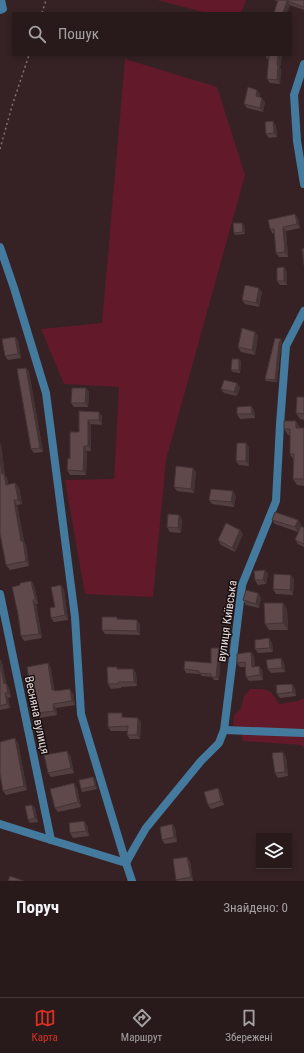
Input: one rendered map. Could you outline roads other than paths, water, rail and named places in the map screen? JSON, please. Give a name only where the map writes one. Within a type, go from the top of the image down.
[{"type":"street","points":[[0,10],[3,9],[1,0]]},
{"type":"street","points":[[304,64],[294,95],[297,141],[304,184]]},
{"type":"street","points":[[0,247],[46,393],[75,617],[81,714],[132,881]]},
{"type":"street","name":"вулиця Київська","points":[[126,863],[146,828],[201,761],[219,743],[224,730],[242,585],[276,501],[286,346],[304,311]]},
{"type":"street","name":"Весняна вулиця","points":[[0,594],[51,840]]},
{"type":"street","points":[[224,730],[304,733]]},
{"type":"street","points":[[0,824],[126,863]]}]
